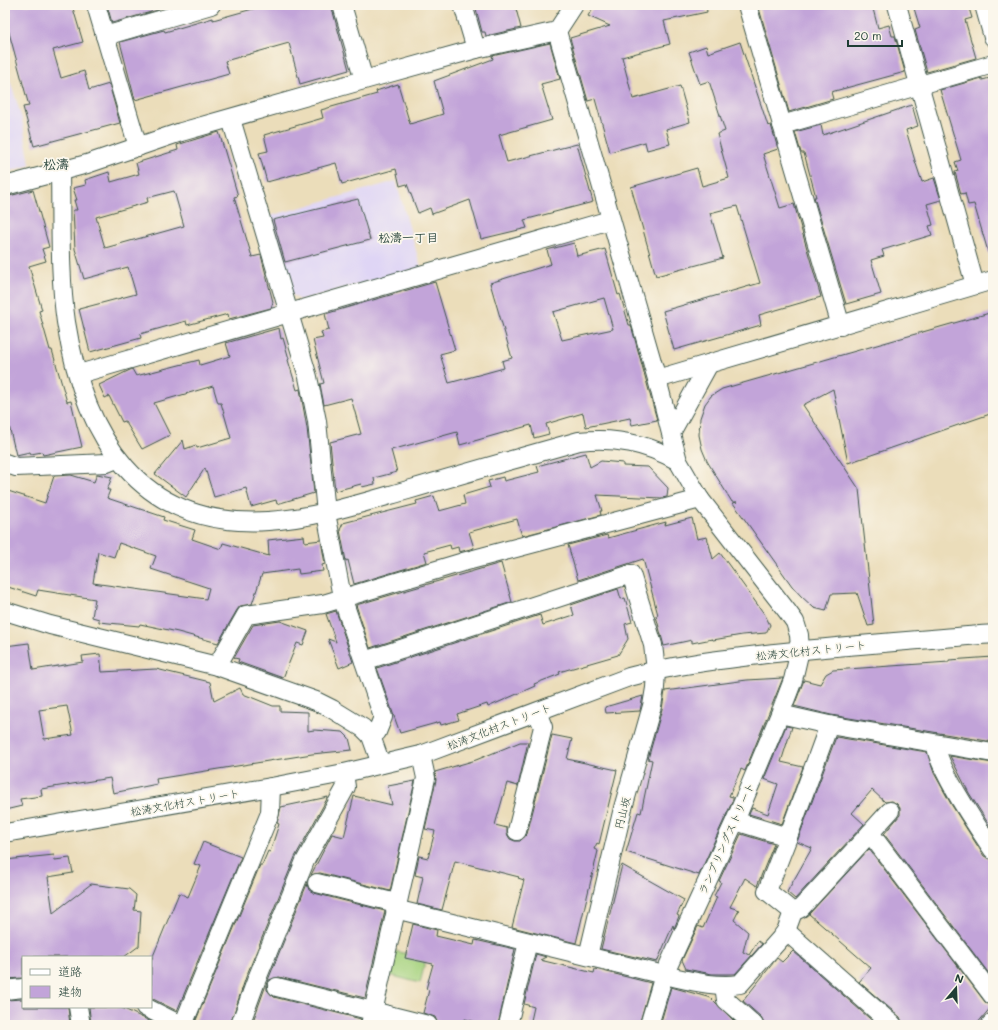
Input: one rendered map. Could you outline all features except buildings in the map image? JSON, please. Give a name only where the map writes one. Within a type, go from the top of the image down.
[{"type":"street","points":[[96,5],[138,147]]},
{"type":"street","points":[[105,36],[211,5]]},
{"type":"street","points":[[342,5],[364,80]]},
{"type":"street","points":[[463,5],[476,49]]},
{"type":"street","points":[[5,186],[60,172],[181,132],[364,80],[476,49],[557,31],[574,5]]},
{"type":"street","points":[[747,5],[841,326]]},
{"type":"street","points":[[897,5],[975,285]]},
{"type":"street","points":[[984,5],[993,37]]},
{"type":"street","points":[[557,31],[610,220],[657,379],[678,461],[700,499],[788,611],[797,628],[800,650]]},
{"type":"street","points":[[782,125],[993,64]]},
{"type":"street","points":[[230,119],[308,377],[317,421],[326,513],[342,597],[383,717],[377,732],[371,736]]},
{"type":"street","points":[[60,172],[66,321],[78,374],[104,440],[117,459],[134,477],[158,497],[192,512],[237,521],[268,521],[326,513],[579,440],[624,440],[657,450],[678,461]]},
{"type":"street","points":[[78,374],[610,220]]},
{"type":"street","points":[[657,379],[993,280]]},
{"type":"street","points":[[671,433],[709,364]]},
{"type":"street","points":[[5,463],[16,467],[107,463],[117,459]]},
{"type":"street","points":[[218,666],[246,615],[323,604],[342,597],[463,562],[700,499]]},
{"type":"street","name":"円山坂","points":[[364,661],[631,574],[653,646],[656,670],[652,706],[623,808],[588,956]]},
{"type":"street","points":[[5,611],[50,626],[218,666],[321,704],[349,718],[363,728],[371,736],[381,764]]},
{"type":"street","name":"松涛文化村ストリート","points":[[5,832],[270,787],[344,773],[421,755],[629,677],[656,670],[708,660],[800,650],[993,634]]},
{"type":"street","name":"ランブリングストリート","points":[[649,1025],[664,975],[735,821],[780,714],[793,680],[800,650]]},
{"type":"street","points":[[517,830],[543,727],[537,712]]},
{"type":"street","points":[[780,714],[829,725],[936,745],[993,753]]},
{"type":"street","points":[[793,912],[767,890],[829,725]]},
{"type":"street","points":[[936,745],[941,762],[971,817],[993,850]]},
{"type":"street","points":[[371,1019],[426,778],[421,755]]},
{"type":"street","points":[[240,1025],[256,981],[305,861],[346,787],[344,773]]},
{"type":"street","points":[[147,1008],[182,1025],[270,813],[270,787]]},
{"type":"street","points":[[317,884],[528,942],[664,975],[724,985],[740,984],[786,931],[793,912],[801,908],[890,811]]},
{"type":"street","points":[[735,821],[788,837]]},
{"type":"street","points":[[870,833],[993,996]]},
{"type":"street","points":[[786,931],[893,1025]]},
{"type":"street","points":[[508,1025],[528,942]]},
{"type":"street","points":[[724,985],[726,1000],[754,1025]]},
{"type":"street","points":[[277,987],[371,1019],[428,1025]]},
{"type":"street","points":[[5,990],[22,988]]},
{"type":"street","points":[[78,1008],[81,1025]]},
{"type":"street","points":[[990,1025],[993,1022]]},
{"type":"shaded area","points":[[5,64],[22,119],[30,165],[5,173]]},
{"type":"shaded area","points":[[396,181],[421,268],[300,300],[291,294],[270,216]]},
{"type":"green space","points":[[395,951],[426,959],[420,983],[389,975]]},
{"type":"district","name":"松濤","points":[[56,163]]},
{"type":"district","name":"松濤一丁目","points":[[408,237]]}]
